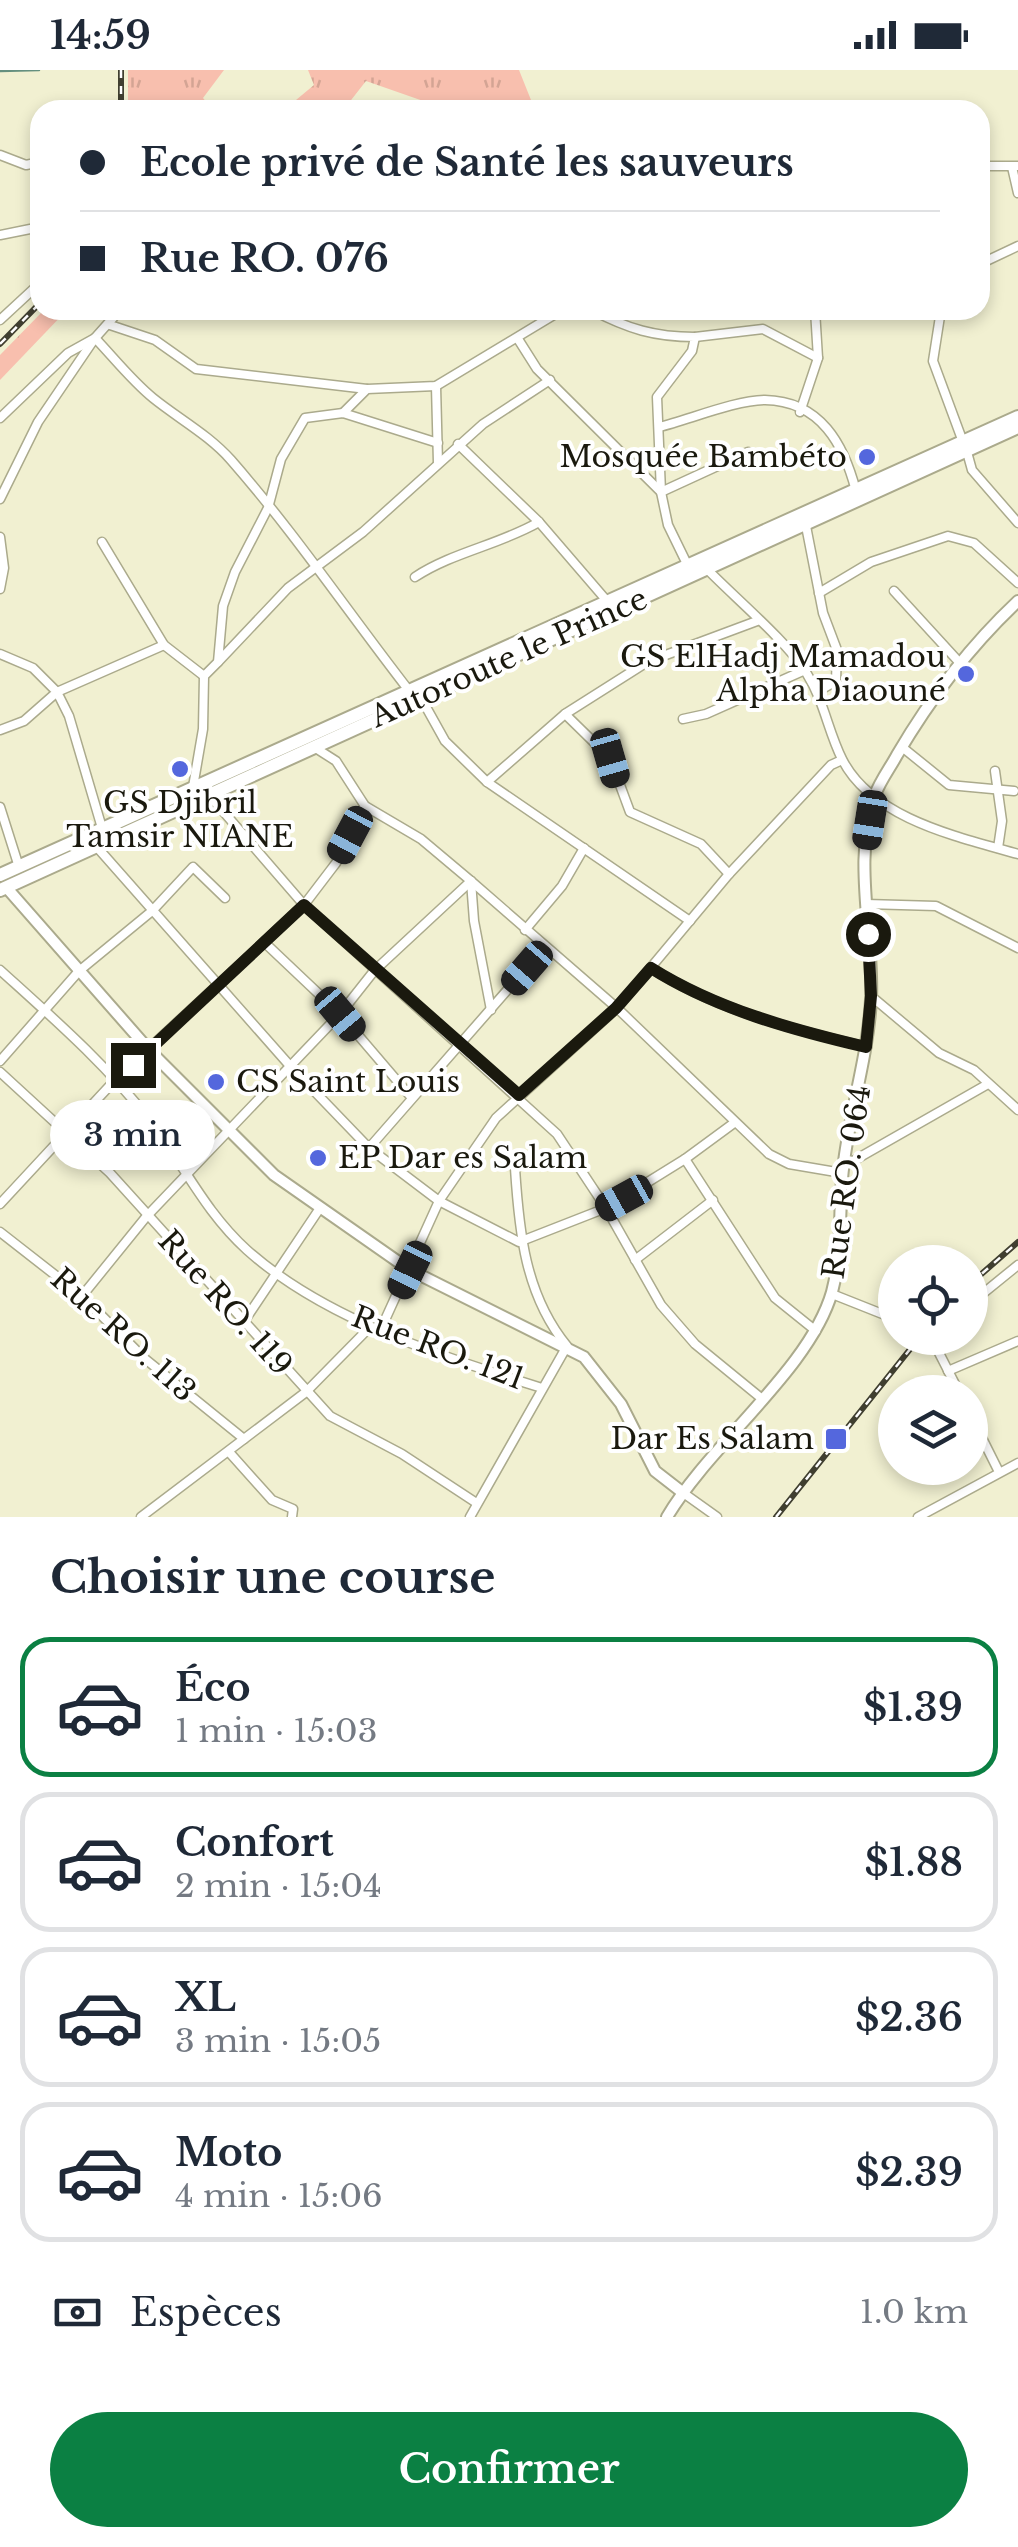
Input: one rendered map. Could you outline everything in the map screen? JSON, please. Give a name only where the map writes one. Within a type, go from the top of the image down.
[{"type":"main road","points":[[965,447],[1018,413]]},
{"type":"main road","name":"Autoroute le Prince","points":[[2,884],[19,867],[408,688],[856,491],[1018,430]]},
{"type":"main road","name":"Autoroute le Prince","points":[[2,884],[96,846],[806,526],[965,447]]},
{"type":"street","points":[[0,155],[30,163]]},
{"type":"street","points":[[1015,166],[1018,193]]},
{"type":"street","points":[[0,236],[30,229]]},
{"type":"street","points":[[990,259],[1018,246]]},
{"type":"street","points":[[0,320],[30,292]]},
{"type":"street","points":[[0,418],[68,354],[95,338],[113,320]]},
{"type":"street","points":[[110,325],[155,340],[196,369],[368,388],[436,386],[547,320]]},
{"type":"street","points":[[611,320],[630,330],[659,337],[763,329],[818,358]]},
{"type":"street","points":[[800,412],[818,358],[816,320]]},
{"type":"street","points":[[939,320],[933,361],[972,470],[1018,523]]},
{"type":"street","points":[[687,564],[668,525],[661,492],[657,397],[692,351],[696,337]]},
{"type":"street","points":[[0,499],[38,422],[95,338]]},
{"type":"street","points":[[95,338],[151,396],[229,457],[268,508],[289,526],[314,568],[408,688]]},
{"type":"street","points":[[518,339],[537,369],[661,492]]},
{"type":"street","points":[[193,787],[204,728],[204,676],[288,588],[364,532],[458,444],[550,380]]},
{"type":"street","points":[[436,386],[438,463]]},
{"type":"street","points":[[343,413],[368,388]]},
{"type":"street","points":[[658,427],[765,400],[830,428],[845,450],[856,491]]},
{"type":"street","points":[[218,662],[224,606],[235,572],[268,508],[282,459],[306,418],[343,413],[438,443]]},
{"type":"street","points":[[458,444],[539,522],[607,600]]},
{"type":"street","points":[[661,492],[748,452]]},
{"type":"street","points":[[415,577],[442,559],[458,559],[539,522]]},
{"type":"street","points":[[806,526],[819,593],[836,650],[836,680],[817,692]]},
{"type":"street","points":[[819,593],[871,562],[948,536],[974,544],[1018,583]]},
{"type":"street","points":[[0,537],[4,568],[0,589]]},
{"type":"street","points":[[102,542],[164,645],[204,676]]},
{"type":"street","points":[[707,570],[805,670],[842,760],[891,810],[1018,854]]},
{"type":"street","points":[[894,590],[959,662]]},
{"type":"street","name":"Rue RO. 064","points":[[667,1517],[682,1492],[816,1331],[832,1294],[839,1258],[844,1169],[871,996],[866,846],[875,795],[959,662],[1018,600]]},
{"type":"street","points":[[488,782],[565,714],[646,662],[757,622]]},
{"type":"street","points":[[0,730],[24,721],[57,692],[164,645]]},
{"type":"street","points":[[0,654],[33,668],[57,692],[69,716],[102,828]]},
{"type":"street","points":[[683,718],[706,714],[805,670]]},
{"type":"street","points":[[420,698],[445,741],[488,782],[690,921]]},
{"type":"street","points":[[565,714],[610,758],[630,812],[702,844],[729,874]]},
{"type":"street","points":[[314,746],[336,761],[365,806],[421,839],[471,880],[616,1008],[769,1154],[789,1164],[844,1169],[988,1084]]},
{"type":"street","points":[[902,747],[949,785],[1014,791]]},
{"type":"street","points":[[380,1332],[439,1200],[496,1118],[616,1008],[729,874],[830,765],[842,760]]},
{"type":"street","points":[[994,770],[994,792],[1002,821],[998,848]]},
{"type":"street","points":[[209,795],[304,905],[374,971],[462,1043],[557,1134],[606,1208],[661,1305],[695,1344],[761,1398]]},
{"type":"street","points":[[0,1204],[116,1080],[304,905],[336,863],[365,806]]},
{"type":"street","points":[[0,807],[19,867]]},
{"type":"street","points":[[96,846],[290,1067],[369,1148],[439,1200],[519,1242],[606,1208],[734,1123]]},
{"type":"street","points":[[525,930],[562,886],[584,848]]},
{"type":"street","points":[[0,1061],[79,971],[152,911],[193,867],[225,898]]},
{"type":"street","points":[[82,1296],[146,1217],[340,1014],[374,971],[471,880]]},
{"type":"street","points":[[471,880],[474,921],[491,1010]]},
{"type":"street","points":[[2,884],[150,1051],[274,1175],[410,1270],[584,1357],[621,1404],[655,1471],[717,1517]]},
{"type":"street","points":[[866,904],[936,906],[1018,948]]},
{"type":"street","points":[[265,943],[340,1014],[410,1098]]},
{"type":"street","points":[[369,1148],[545,947]]},
{"type":"street","points":[[651,968],[686,990],[804,1032],[866,1047]]},
{"type":"street","name":"Rue RO. 121","points":[[0,970],[116,1080],[154,1125],[185,1176],[247,1250],[370,1328],[542,1388]]},
{"type":"street","points":[[871,996],[939,1053],[974,1070],[1018,1110]]},
{"type":"street","name":"Rue RO. 119","points":[[0,1072],[67,1131],[330,1416],[402,1454],[475,1502]]},
{"type":"street","points":[[685,1159],[775,1298],[816,1331]]},
{"type":"street","points":[[515,1168],[519,1242],[545,1312],[568,1346]]},
{"type":"street","points":[[635,1260],[713,1200]]},
{"type":"street","points":[[244,1323],[320,1208]]},
{"type":"street","name":"Rue RO. 113","points":[[0,1232],[82,1296],[144,1358],[244,1439]]},
{"type":"street","points":[[988,1289],[1018,1265]]},
{"type":"street","points":[[832,1294],[878,1312]]},
{"type":"street","points":[[141,1517],[306,1392],[370,1328]]},
{"type":"street","points":[[948,1371],[1018,1341]]},
{"type":"street","points":[[470,1517],[475,1502],[568,1346]]},
{"type":"street","points":[[941,1355],[950,1375]]},
{"type":"street","points":[[988,1450],[999,1472]]},
{"type":"street","points":[[228,1452],[272,1500],[294,1509],[292,1517]]},
{"type":"street","points":[[918,1517],[1018,1462]]},
{"type":"street","points":[[154,1505],[162,1517]]},
{"type":"green space","points":[[128,70],[224,70],[205,100],[128,100]]},
{"type":"green space","points":[[308,70],[519,70],[531,100],[420,100],[366,81],[351,100],[296,100],[314,85]]},
{"type":"green space","points":[[34,320],[57,320],[0,380],[0,355]]},
{"type":"waterway","points":[[0,71],[39,70]]},
{"type":"railway","points":[[121,70],[121,100]]},
{"type":"railway","points":[[0,344],[30,313]]},
{"type":"railway","points":[[988,1268],[1018,1242]]},
{"type":"railway","points":[[776,1517],[905,1355]]},
{"type":"place","name":"Mosquée Bambéto","points":[[867,457]]},
{"type":"place","name":"GS ElHadj Mamadou Alpha Diaouné","points":[[966,674]]},
{"type":"place","name":"GS Djibril Tamsir NIANE","points":[[180,769]]},
{"type":"place","name":"CS Saint Louis","points":[[216,1082]]},
{"type":"place","name":"EP Dar es Salam","points":[[318,1158]]},
{"type":"place","name":"Dar Es Salam","points":[[836,1439]]},
{"type":"route","points":[[133,1065],[304,905],[374,971],[519,1095],[616,1008],[651,968],[686,990],[804,1032],[866,1047],[871,996],[868,934]]}]
